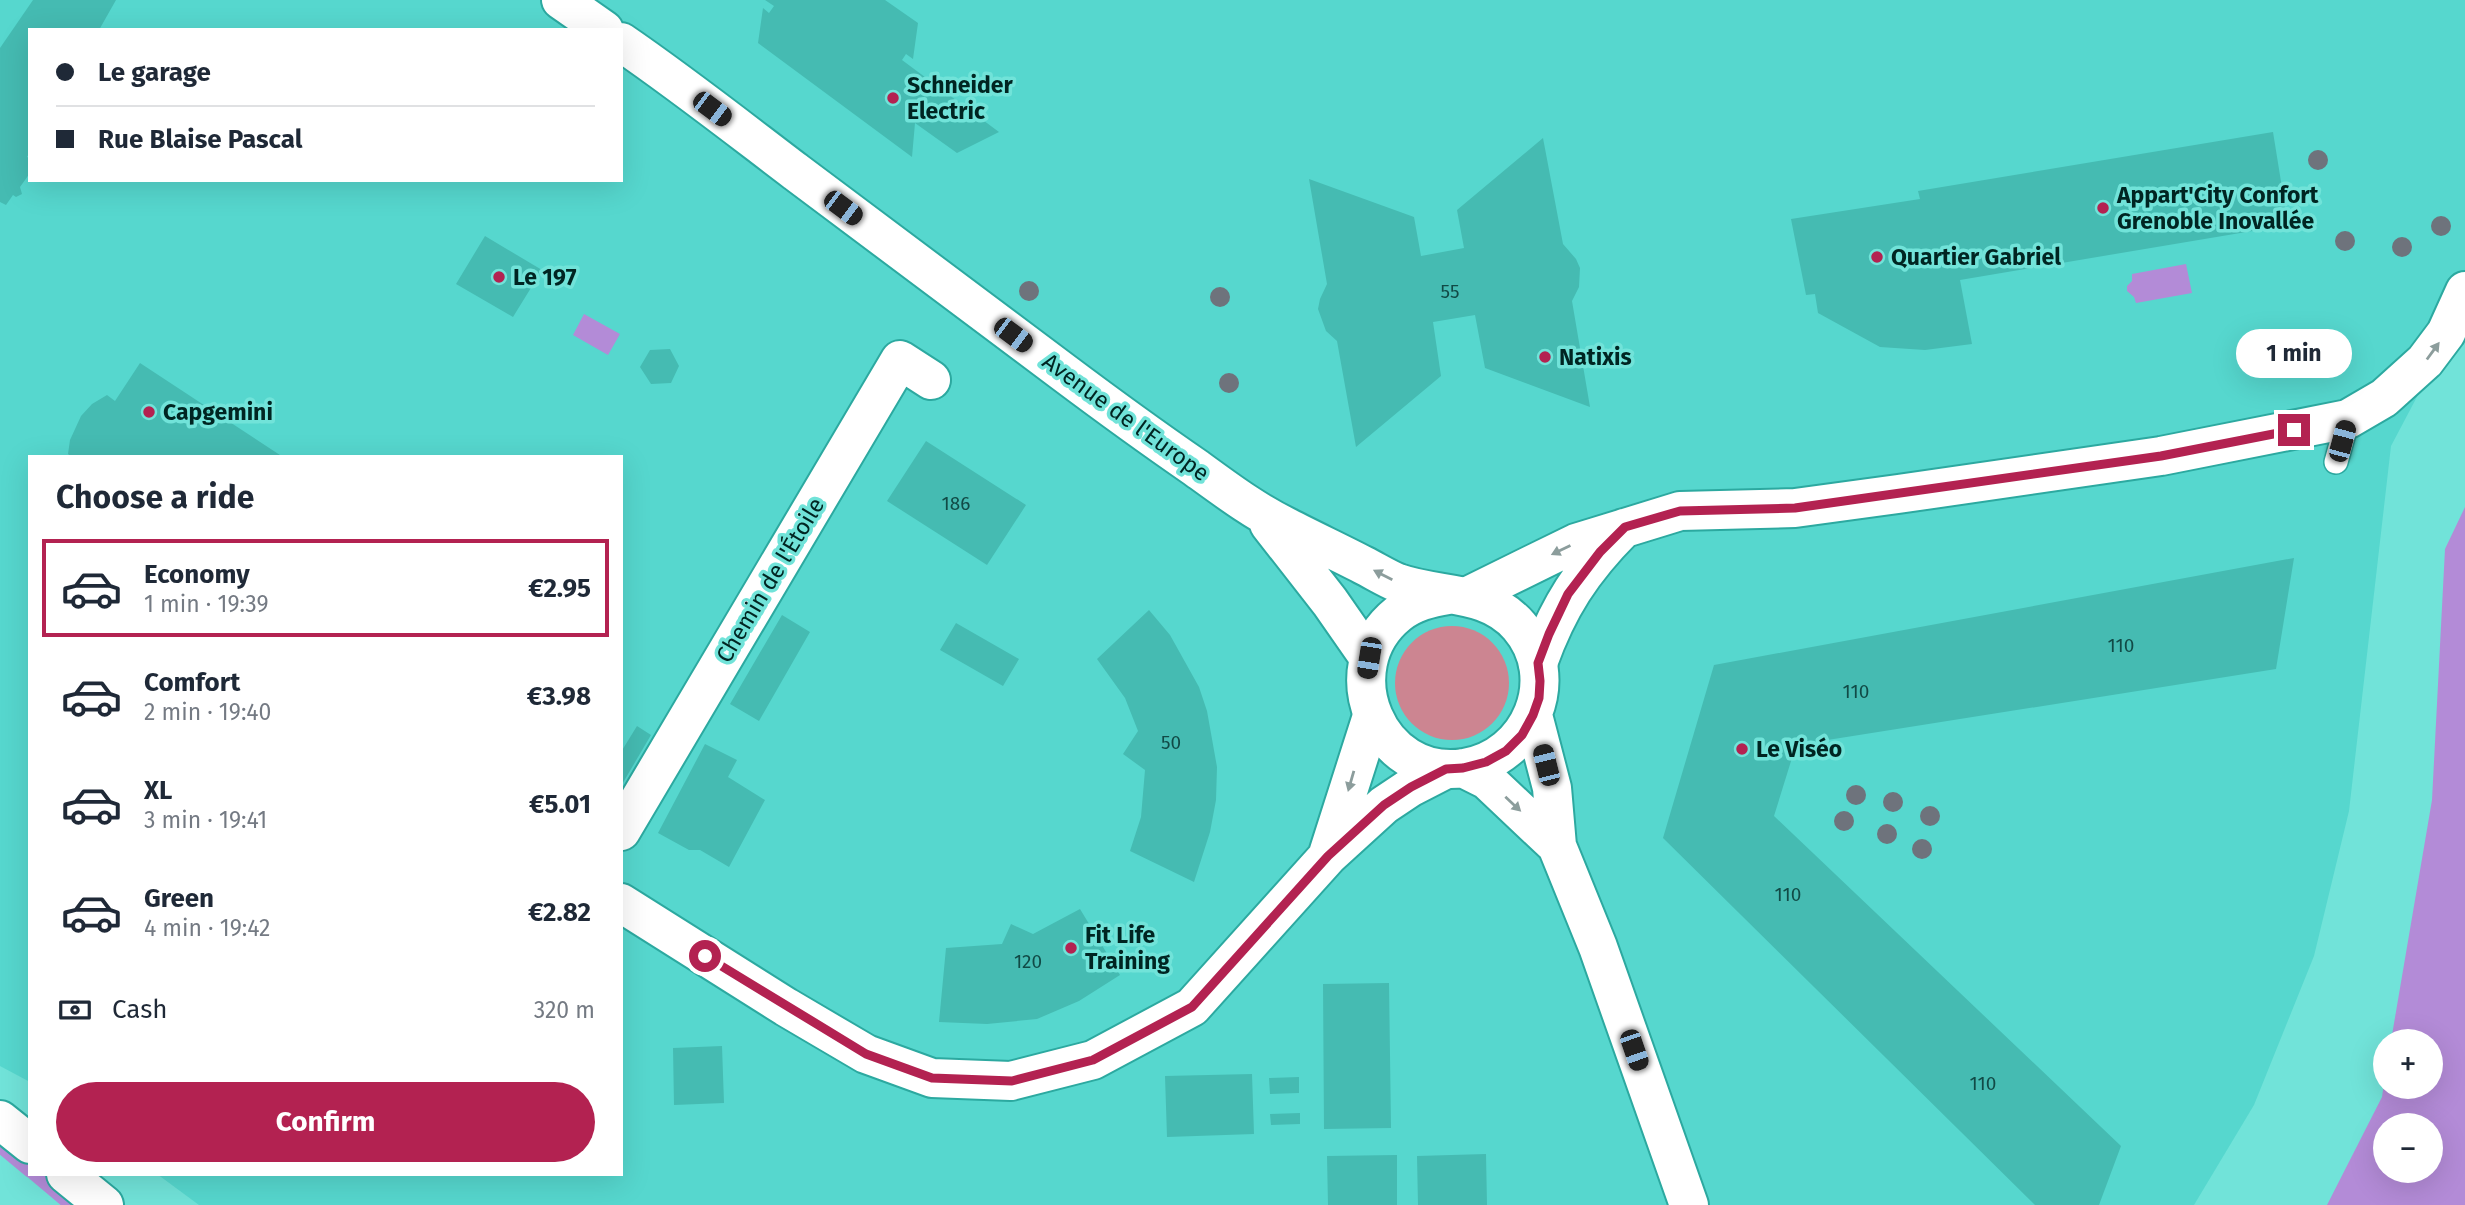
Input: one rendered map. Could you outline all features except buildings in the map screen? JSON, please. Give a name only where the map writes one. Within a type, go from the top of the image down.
[{"type":"street","points":[[561,0],[601,28]]},
{"type":"street","name":"Avenue de l'Europe","points":[[623,43],[1140,429],[1261,514],[1398,583],[1488,602],[1505,612],[1520,626],[1532,643],[1538,663],[1539,698],[1522,735],[1506,751],[1486,762],[1455,768]]},
{"type":"street","points":[[1458,595],[1576,543],[1680,511],[1795,508],[2161,456],[2347,419],[2384,398],[2425,362],[2446,333],[2465,291]]},
{"type":"street","name":"Chemin de l'Étoile","points":[[623,828],[900,360],[931,380]]},
{"type":"street","name":"Avenue de l'Europe","points":[[1261,514],[1369,658]]},
{"type":"street","points":[[1538,663],[1568,594],[1600,552],[1625,527]]},
{"type":"street","name":"Avenue de l'Europe","points":[[1458,595],[1422,600],[1398,614],[1380,634],[1369,658],[1366,678],[1367,698],[1373,716],[1385,737],[1402,753],[1423,764],[1455,768],[1487,780],[1557,846]]},
{"type":"street","name":"Avenue de l'Europe","points":[[1533,715],[1552,788],[1557,846],[1598,947],[1689,1205]]},
{"type":"street","points":[[1328,856],[1373,716]]},
{"type":"street","points":[[623,904],[866,1054],[932,1078],[1012,1081],[1093,1060],[1192,1007],[1328,856],[1384,805],[1411,787],[1455,768]]},
{"type":"street","points":[[0,1120],[28,1142]]},
{"type":"street","points":[[68,1176],[104,1205]]},
{"type":"lane","points":[[2336,462],[2347,419]]},
{"type":"shaded area","points":[[0,0],[2465,0],[2465,306],[2391,446],[2349,811],[2314,956],[2254,1105],[2194,1205],[199,1205],[160,1176],[623,1176],[623,455],[28,455],[28,1081],[0,1066]]},
{"type":"shaded area","points":[[2186,264],[2192,293],[2136,303],[2127,291],[2132,274]]},
{"type":"shaded area","points":[[584,314],[620,334],[608,355],[573,335]]},
{"type":"shaded area","points":[[2465,507],[2465,1205],[2327,1205],[2373,1115],[2373,1183],[2443,1183],[2443,1113],[2374,1113],[2381,1099],[2443,1099],[2443,1029],[2393,1029],[2432,800],[2445,549]]},
{"type":"shaded area","points":[[1452,626],[1474,631],[1492,643],[1504,661],[1509,683],[1504,705],[1492,723],[1474,735],[1452,740],[1430,735],[1412,723],[1400,705],[1395,683],[1400,661],[1412,643],[1430,631]]},
{"type":"waterway","points":[[0,1147],[28,1170]]},
{"type":"waterway","points":[[35,1176],[70,1205]]},
{"type":"place","name":"Schneider Electric","points":[[893,98]]},
{"type":"place","name":"Appart'City Confort Grenoble Inovallée","points":[[2103,208]]},
{"type":"place","name":"Quartier Gabriel","points":[[1877,257]]},
{"type":"place","name":"Le 197","points":[[499,277]]},
{"type":"place","name":"Natixis","points":[[1545,357]]},
{"type":"place","name":"Capgemini","points":[[149,412]]},
{"type":"place","name":"Le Viséo","points":[[1742,749]]},
{"type":"place","name":"Fit Life Training","points":[[1071,948]]},
{"type":"route","points":[[705,956],[866,1054],[932,1078],[1012,1081],[1093,1060],[1192,1007],[1328,856],[1384,805],[1446,769],[1486,762],[1506,751],[1522,735],[1539,698],[1538,663],[1568,594],[1600,552],[1625,527],[1680,511],[1795,508],[2161,456],[2294,430]]}]
